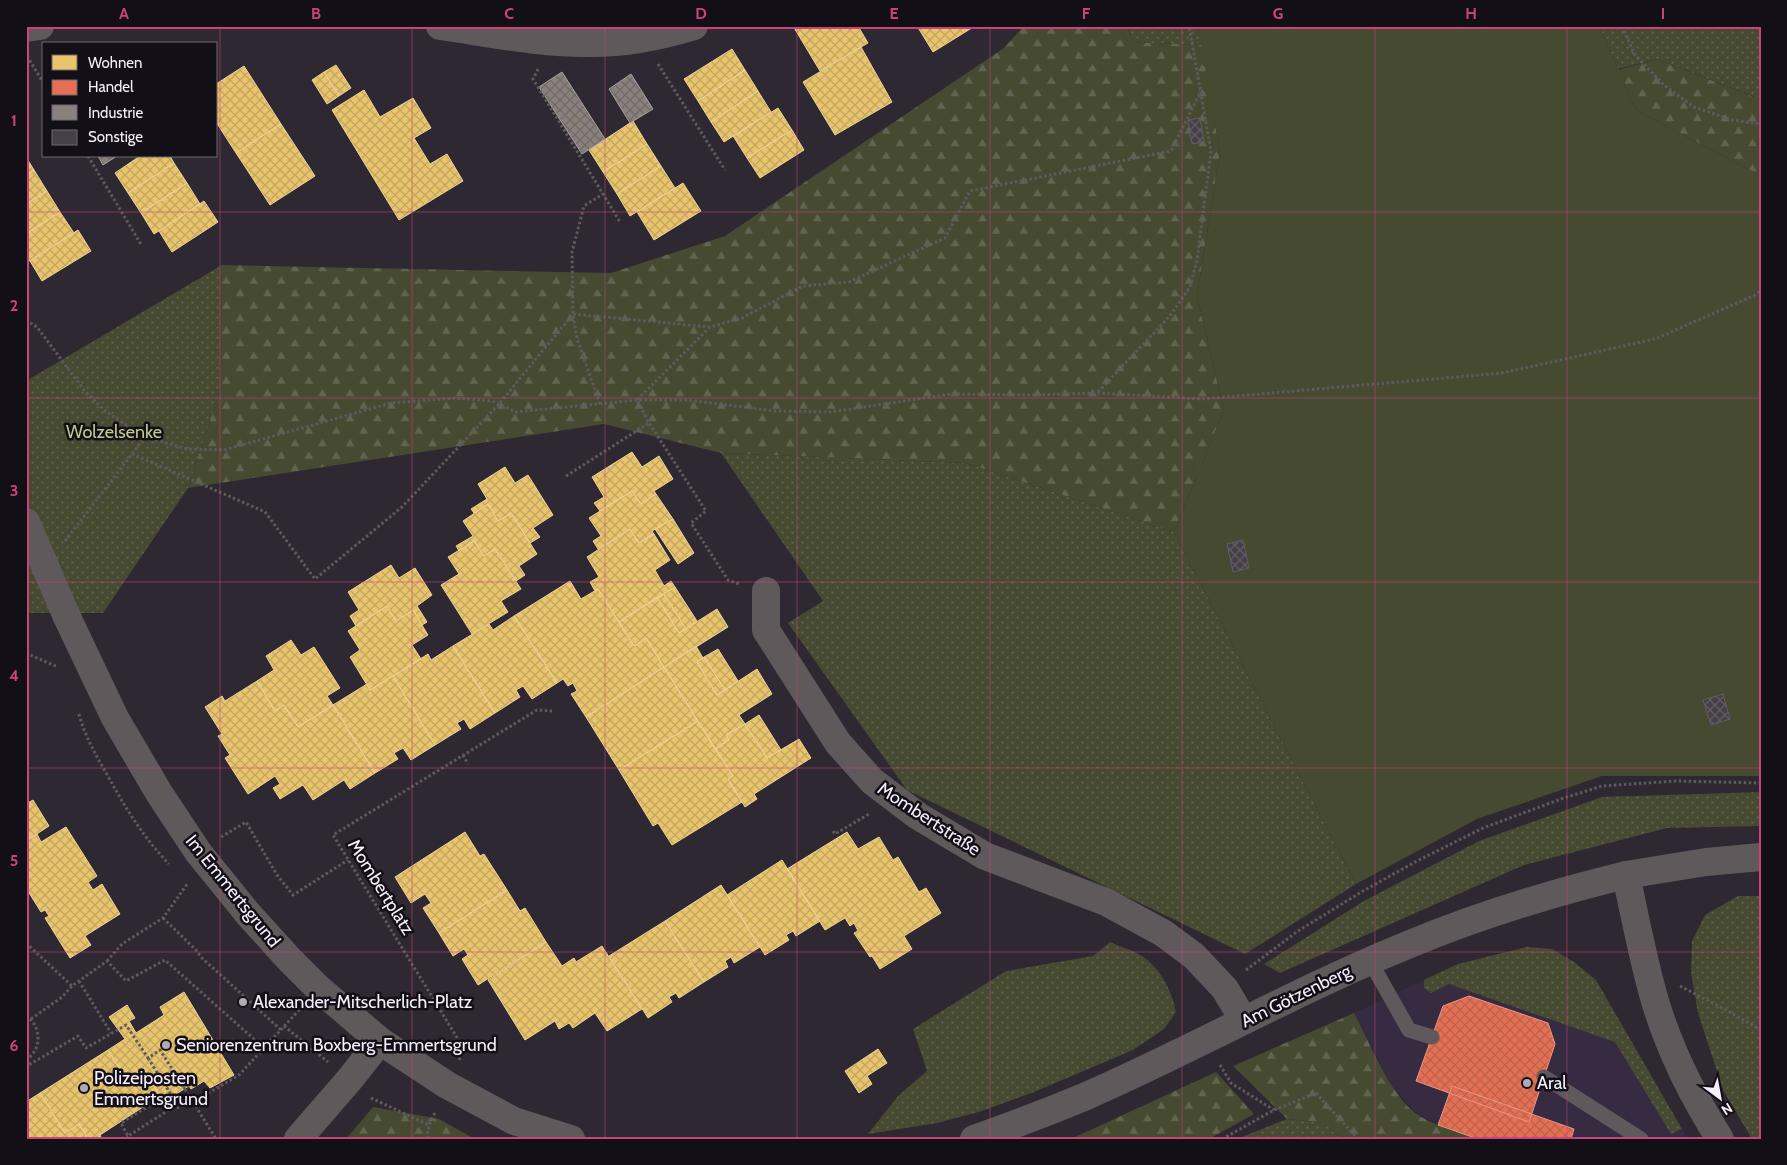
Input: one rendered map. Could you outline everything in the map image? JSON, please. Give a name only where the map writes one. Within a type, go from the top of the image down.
[{"type":"street","points":[[26,28],[40,26]]},
{"type":"street","points":[[440,26],[551,41],[592,43],[694,26]]},
{"type":"street","name":"Im Emmertsgrund","points":[[26,522],[115,718],[159,794],[198,852],[220,880],[318,988],[380,1041],[447,1086],[514,1121],[570,1139]]},
{"type":"street","name":"Mombertstraße","points":[[766,591],[766,630],[838,743],[872,781],[918,816],[985,856],[1106,902],[1163,934],[1194,956],[1225,989],[1244,1021]]},
{"type":"street","name":"Am Götzenberg","points":[[974,1139],[1085,1096],[1370,961],[1476,918],[1560,891],[1626,875],[1706,862],[1761,857]]},
{"type":"street","points":[[1626,875],[1646,969],[1665,1030],[1717,1138]]},
{"type":"street","points":[[298,1139],[350,1080],[380,1041]]},
{"type":"lane","points":[[1370,961],[1409,1030],[1432,1037]]},
{"type":"lane","points":[[1544,1077],[1641,1139]]},
{"type":"path","points":[[1098,393],[1169,316],[1190,287],[1197,260],[1211,151],[1189,26]]},
{"type":"path","points":[[1622,26],[1635,56],[1664,86],[1694,107],[1732,120],[1761,124]]},
{"type":"path","points":[[632,35],[725,170]]},
{"type":"path","points":[[551,41],[533,79],[620,222]]},
{"type":"path","points":[[26,55],[42,81]]},
{"type":"path","points":[[573,314],[710,327],[742,318],[803,286],[849,282],[945,238],[970,191],[1171,151],[1201,91]]},
{"type":"path","points":[[89,158],[142,246]]},
{"type":"path","points":[[600,404],[577,339],[573,314],[572,252],[584,206],[603,194]]},
{"type":"path","points":[[26,320],[37,327],[84,390],[105,411],[146,437],[186,448],[224,450],[391,403],[455,398],[492,401],[516,412],[637,400],[687,400],[775,411],[831,412],[951,394],[1034,395],[1098,393],[1202,400],[1502,373],[1655,339],[1755,295],[1761,290]]},
{"type":"path","points":[[132,454],[265,512],[315,579],[402,508],[498,404],[573,314]]},
{"type":"path","points":[[637,400],[710,327]]},
{"type":"path","points":[[637,400],[649,423],[706,511],[691,523],[728,580],[766,591]]},
{"type":"path","points":[[566,476],[649,423]]},
{"type":"path","points":[[59,548],[146,437]]},
{"type":"path","points":[[26,653],[62,668]]},
{"type":"path","name":"Mombertplatz","points":[[447,1086],[464,1049],[333,834],[537,710],[552,711]]},
{"type":"path","points":[[463,755],[468,764]]},
{"type":"path","points":[[1225,989],[1260,958],[1314,921],[1417,860],[1483,828],[1602,786],[1676,781],[1761,784]]},
{"type":"path","points":[[833,831],[835,834],[895,798]]},
{"type":"path","points":[[198,852],[246,822],[277,875],[292,895],[348,860]]},
{"type":"path","points":[[26,1060],[35,1052],[38,1044],[36,1026],[28,1017],[62,997],[72,986],[107,962],[122,944],[163,918],[188,883]]},
{"type":"path","points":[[122,1139],[169,1110],[190,1104],[239,1075],[283,1028],[202,958],[163,918]]},
{"type":"path","points":[[26,943],[72,986]]},
{"type":"path","points":[[107,962],[126,981],[165,960],[264,1048]]},
{"type":"path","points":[[1646,969],[1761,1030]]},
{"type":"path","points":[[79,981],[111,1034]]},
{"type":"path","points":[[26,1064],[28,1066],[78,1036],[86,1048],[126,1025],[170,1093],[121,1124],[128,1136]]},
{"type":"path","points":[[148,1058],[160,1050],[216,1139]]},
{"type":"path","points":[[1223,1070],[1231,1083],[1274,1110]]},
{"type":"path","points":[[1222,1139],[1274,1110],[1316,1093],[1358,1139]]},
{"type":"shaded area","points":[[1527,947],[1552,949],[1574,962],[1596,980],[1688,1139],[1478,1139],[1438,1125],[1414,1111],[1392,1086],[1354,1013],[1458,964]]},
{"type":"green space","points":[[1024,26],[1127,26],[1132,42],[1202,45],[1220,152],[1197,296],[1224,410],[1174,532],[966,463],[721,453],[604,424],[188,488],[220,390],[222,265],[611,273],[725,236],[1004,48]]},
{"type":"green space","points":[[1127,26],[1198,26],[1202,45],[1132,42]]},
{"type":"green space","points":[[1198,26],[1599,26],[1636,110],[1761,176],[1761,776],[1602,776],[1477,819],[1356,884],[1174,532],[1224,410],[1197,296],[1220,152]]},
{"type":"green space","points":[[1599,26],[1761,26],[1761,97],[1755,97],[1657,59],[1618,69]]},
{"type":"green space","points":[[1657,59],[1754,97],[1761,97],[1761,176],[1636,110],[1618,70]]},
{"type":"green space","name":"Wolzelsenke","points":[[222,265],[220,390],[188,488],[103,613],[26,613],[26,381]]},
{"type":"green space","points":[[721,453],[966,463],[1174,532],[1356,884],[1245,954],[907,790],[788,623],[823,601]]},
{"type":"green space","points":[[1761,792],[1761,826],[1667,828],[1524,865],[1280,973],[1264,964],[1364,901],[1479,841],[1602,797]]},
{"type":"green space","points":[[1738,896],[1761,896],[1761,1139],[1752,1139],[1723,1090],[1698,1013],[1691,973],[1692,941],[1705,915]]},
{"type":"green space","points":[[1110,942],[1142,956],[1155,967],[1165,981],[1172,996],[1176,1012],[1164,1029],[1133,1050],[1034,1092],[982,1111],[937,1123],[868,1134],[898,1096],[927,1071],[913,1029],[1006,971],[1093,956]]},
{"type":"green space","points":[[1527,947],[1552,949],[1574,962],[1596,980],[1682,1129],[1671,1134],[1615,1042],[1449,984],[1431,993],[1424,988],[1424,980],[1458,964]]},
{"type":"green space","points":[[1354,1013],[1388,1079],[1405,1103],[1414,1112],[1429,1121],[1478,1139],[1343,1139],[1324,1123],[1287,1119],[1233,1066]]},
{"type":"green space","points":[[1216,1072],[1254,1114],[1209,1139],[1071,1139]]},
{"type":"green space","points":[[373,1107],[439,1119],[475,1139],[346,1139]]},
{"type":"green space","points":[[1287,1119],[1324,1123],[1343,1139],[1237,1139]]},
{"type":"building: Wohnen","points":[[793,26],[858,26],[868,43],[820,71]]},
{"type":"building: Wohnen","points":[[917,26],[975,26],[933,52]]},
{"type":"building: Wohnen","points":[[861,47],[892,102],[835,135],[803,82]]},
{"type":"building: Wohnen","points":[[732,49],[745,70],[698,101],[684,79]]},
{"type":"building: Wohnen","points":[[336,65],[351,88],[339,96],[324,72]]},
{"type":"building: Wohnen","points":[[244,66],[281,124],[236,153],[218,125],[218,83]]},
{"type":"building: Wohnen","points":[[745,70],[758,91],[711,122],[698,101]]},
{"type":"building: Wohnen","points":[[324,72],[339,96],[327,104],[312,80]]},
{"type":"building: Wohnen","points":[[364,90],[380,117],[413,98],[431,128],[414,138],[430,164],[447,154],[463,181],[399,220],[332,110]]},
{"type":"building: Wohnen","points":[[758,91],[771,112],[724,142],[711,122]]},
{"type":"building: Wohnen","points":[[778,108],[792,130],[747,158],[733,136]]},
{"type":"building: Wohnen","points":[[633,121],[647,144],[603,172],[589,150]]},
{"type":"building: Wohnen","points":[[281,124],[315,176],[270,205],[236,153]]},
{"type":"building: Wohnen","points":[[792,130],[804,150],[760,178],[747,158]]},
{"type":"building: Wohnen","points":[[647,144],[661,166],[617,194],[603,172]]},
{"type":"building: Wohnen","points":[[26,157],[34,170],[26,175]]},
{"type":"building: Wohnen","points":[[137,158],[171,158],[174,163],[128,193],[115,173]]},
{"type":"building: Wohnen","points":[[174,163],[187,183],[141,213],[128,193]]},
{"type":"building: Wohnen","points":[[661,166],[675,188],[630,216],[617,194]]},
{"type":"building: Wohnen","points":[[34,170],[47,191],[26,204],[26,175]]},
{"type":"building: Wohnen","points":[[187,183],[200,204],[154,234],[141,213]]},
{"type":"building: Wohnen","points":[[683,183],[701,211],[654,240],[637,212]]},
{"type":"building: Wohnen","points":[[47,191],[60,212],[26,234],[26,204]]},
{"type":"building: Wohnen","points":[[204,201],[218,222],[172,252],[159,231]]},
{"type":"building: Wohnen","points":[[60,212],[74,233],[26,263],[26,234]]},
{"type":"building: Wohnen","points":[[78,230],[91,251],[42,281],[30,261]]},
{"type":"building: Wohnen","points":[[632,452],[642,467],[659,456],[673,479],[654,491],[656,494],[641,504],[632,491],[600,511],[594,503],[604,497],[592,477]]},
{"type":"building: Wohnen","points":[[505,467],[515,483],[528,475],[553,515],[533,528],[540,537],[530,543],[511,513],[498,521],[488,504],[474,513],[471,509],[487,499],[478,484]]},
{"type":"building: Wohnen","points":[[632,491],[641,504],[656,494],[673,519],[652,531],[654,534],[639,543],[630,529],[598,549],[593,541],[601,536],[589,518]]},
{"type":"building: Wohnen","points":[[488,504],[498,521],[511,513],[537,554],[519,566],[525,575],[516,581],[495,549],[484,556],[474,541],[459,551],[456,546],[473,536],[463,521]]},
{"type":"building: Wohnen","points":[[673,519],[694,553],[678,564],[655,529]]},
{"type":"building: Wohnen","points":[[630,529],[639,543],[654,534],[670,560],[655,570],[664,586],[671,581],[675,587],[619,622],[598,589],[595,591],[590,582],[599,577],[587,557]]},
{"type":"building: Wohnen","points":[[474,541],[484,556],[495,549],[521,589],[501,601],[508,612],[472,634],[441,585],[459,574],[448,557]]},
{"type":"building: Wohnen","points":[[391,565],[399,578],[415,568],[432,595],[417,606],[427,622],[422,625],[413,610],[396,621],[387,606],[356,626],[350,616],[359,610],[348,592]]},
{"type":"building: Wohnen","points":[[570,581],[581,599],[598,589],[634,646],[646,638],[664,667],[586,717],[571,694],[577,691],[573,683],[568,686],[563,679],[557,683],[514,616]]},
{"type":"building: Wohnen","points":[[675,587],[697,621],[686,629],[664,594]]},
{"type":"building: Wohnen","points":[[664,594],[686,629],[679,633],[657,597]]},
{"type":"building: Wohnen","points":[[657,597],[679,633],[717,609],[728,627],[664,667],[646,638],[634,646],[619,622]]},
{"type":"building: Wohnen","points":[[387,606],[396,621],[413,610],[428,635],[412,645],[421,659],[370,690],[350,657],[360,650],[348,631]]},
{"type":"building: Wohnen","points":[[514,616],[557,683],[532,699],[523,686],[516,690],[520,697],[495,713],[453,646],[489,624],[493,630]]},
{"type":"building: Wohnen","points":[[291,640],[301,655],[314,647],[340,688],[327,696],[333,705],[298,727],[284,705],[275,711],[257,681],[274,670],[266,656]]},
{"type":"building: Wohnen","points":[[453,646],[495,713],[470,729],[464,719],[457,723],[461,729],[435,745],[393,676],[428,654],[431,660]]},
{"type":"building: Wohnen","points":[[696,646],[703,658],[697,662],[717,695],[757,669],[772,694],[739,715],[745,724],[726,735],[729,740],[715,749],[664,667]]},
{"type":"building: Wohnen","points":[[718,649],[738,681],[725,690],[704,657]]},
{"type":"building: Wohnen","points":[[704,657],[725,690],[717,695],[697,662]]},
{"type":"building: Wohnen","points":[[664,667],[698,721],[619,770],[586,717]]},
{"type":"building: Wohnen","points":[[393,676],[435,745],[411,760],[403,748],[394,753],[398,759],[375,773],[333,705],[367,684],[370,690]]},
{"type":"building: Wohnen","points":[[257,681],[275,711],[284,705],[298,727],[333,705],[375,773],[350,789],[344,780],[313,800],[303,785],[280,799],[273,788],[280,784],[275,776],[248,794],[225,758],[230,755],[218,736],[222,734],[205,707],[222,696],[225,701]]},
{"type":"building: Wohnen","points":[[759,715],[781,750],[767,758],[745,724]]},
{"type":"building: Wohnen","points":[[698,721],[733,776],[728,779],[742,802],[672,845],[658,823],[653,826],[619,770]]},
{"type":"building: Wohnen","points":[[745,724],[767,758],[799,739],[811,758],[754,794],[757,799],[745,807],[728,779],[733,776],[715,749],[729,740],[726,735]]},
{"type":"building: Wohnen","points":[[33,800],[49,826],[26,841],[26,804]]},
{"type":"building: Wohnen","points":[[66,827],[97,876],[88,882],[93,890],[102,884],[120,914],[85,936],[91,945],[70,958],[45,918],[49,916],[45,910],[41,912],[26,888],[26,841],[37,834],[41,842]]},
{"type":"building: Wohnen","points":[[465,832],[480,856],[484,854],[507,890],[439,933],[423,908],[431,903],[425,894],[411,903],[395,877]]},
{"type":"building: Wohnen","points":[[847,832],[858,849],[879,837],[893,860],[898,857],[919,892],[926,888],[941,913],[904,936],[912,949],[880,969],[854,933],[858,931],[854,923],[850,926],[845,918],[825,930],[787,869]]},
{"type":"building: Wohnen","points":[[782,860],[820,921],[796,936],[793,931],[786,935],[789,940],[765,955],[727,895]]},
{"type":"building: Wohnen","points":[[721,885],[760,947],[734,963],[731,957],[725,961],[728,967],[704,982],[665,921]]},
{"type":"building: Wohnen","points":[[507,890],[520,911],[525,908],[546,942],[478,985],[462,959],[468,955],[464,949],[453,956],[439,933]]},
{"type":"building: Wohnen","points":[[665,921],[704,982],[679,998],[676,993],[669,997],[672,1002],[648,1018],[609,956]]},
{"type":"building: Wohnen","points":[[546,942],[562,966],[574,958],[576,962],[602,946],[642,1009],[607,1031],[595,1013],[573,1028],[569,1023],[559,1029],[555,1021],[525,1040],[488,980]]},
{"type":"building: Wohnen","name":"Seniorenzentrum Boxberg-Emmertsgrund","points":[[184,992],[234,1075],[210,1088],[204,1081],[191,1089],[189,1086],[168,1099],[165,1094],[160,1096],[152,1083],[149,1085],[140,1071],[127,1080],[108,1050],[125,1039],[109,1017],[127,1005],[135,1018],[129,1021],[136,1033],[164,1015],[160,1007]]},
{"type":"building: Wohnen","points":[[878,1049],[887,1063],[867,1076],[872,1084],[859,1093],[845,1071]]},
{"type":"building: Wohnen","points":[[108,1050],[127,1080],[140,1071],[149,1085],[152,1083],[160,1096],[100,1135],[102,1139],[88,1139],[79,1124],[65,1133],[40,1093]]},
{"type":"building: Wohnen","points":[[40,1093],[65,1133],[79,1124],[88,1139],[26,1139],[26,1102]]},
{"type":"building: Handel","points":[[1469,996],[1548,1023],[1555,1044],[1529,1122],[1416,1081],[1443,1006]]},
{"type":"building: Handel","points":[[1452,1086],[1574,1129],[1571,1139],[1478,1139],[1438,1125]]},
{"type":"building: Industrie","points":[[562,72],[605,139],[582,154],[539,87]]},
{"type":"building: Industrie","points":[[631,74],[653,109],[630,123],[609,89]]},
{"type":"building: Industrie","points":[[99,158],[114,158],[103,165]]},
{"type":"building: Sonstige","points":[[1200,118],[1204,142],[1192,144],[1188,120]]},
{"type":"building: Sonstige","points":[[1243,540],[1249,568],[1233,572],[1227,544]]},
{"type":"building: Sonstige","points":[[1723,694],[1730,719],[1711,725],[1703,700]]},
{"type":"place","name":"Alexander-Mitscherlich-Platz","points":[[243,1002]]},
{"type":"place","name":"Seniorenzentrum Boxberg-Emmertsgrund","points":[[166,1045]]},
{"type":"place","name":"Aral","points":[[1527,1083]]},
{"type":"place","name":"Polizeiposten Emmertsgrund","points":[[84,1088]]}]
